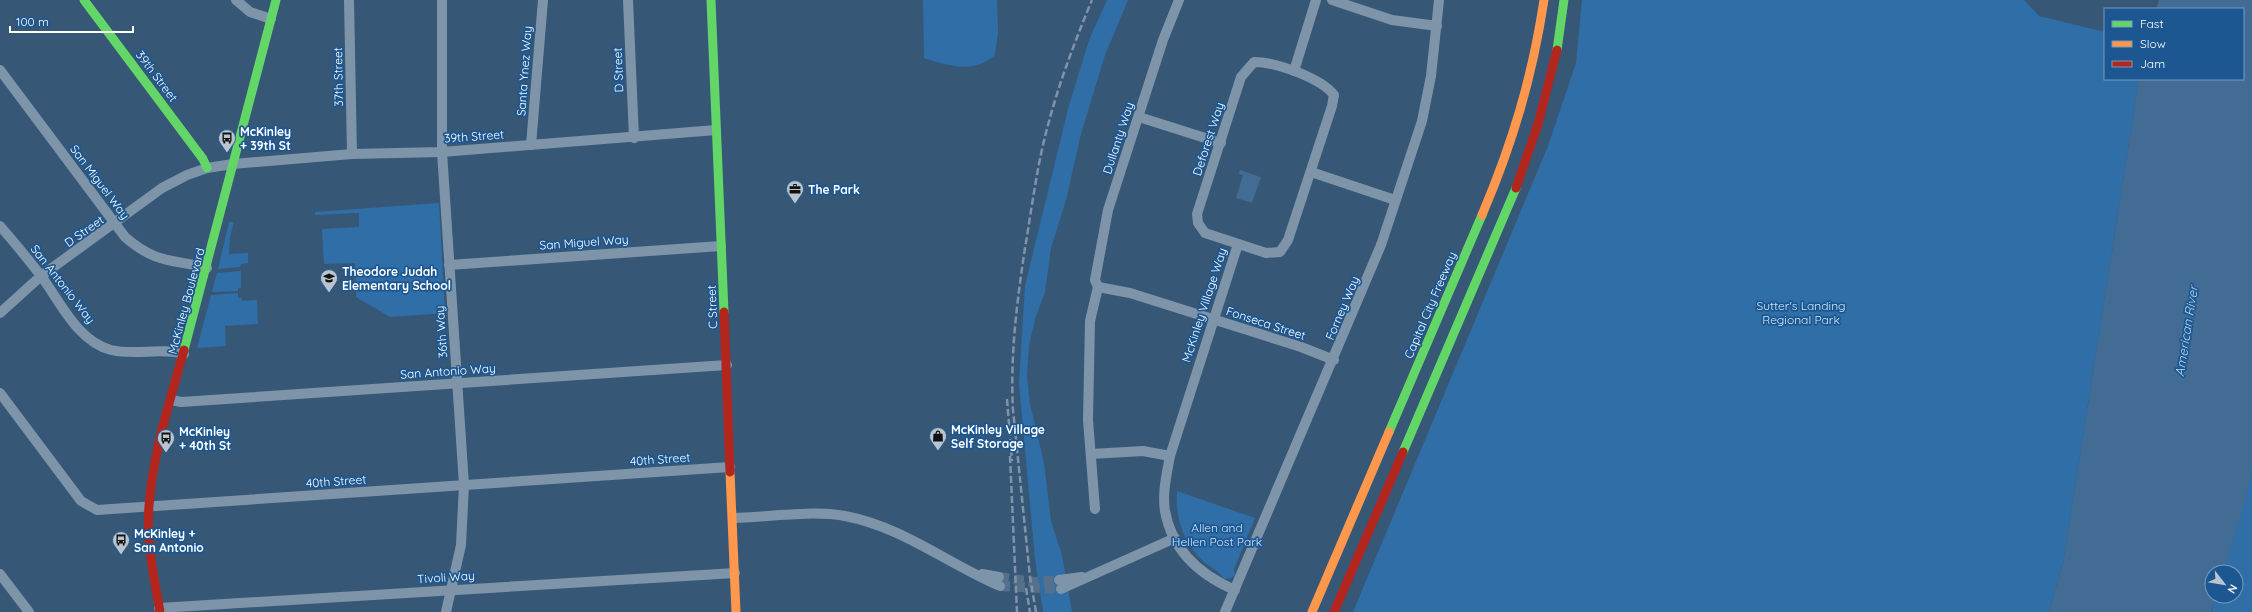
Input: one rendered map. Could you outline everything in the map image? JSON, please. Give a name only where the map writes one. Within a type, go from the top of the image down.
[{"type":"main road","name":"39th Street","points":[[84,0],[203,159],[207,168]]},
{"type":"main road","name":"McKinley Boulevard","points":[[160,610],[151,559],[150,507],[156,450],[172,400],[276,0]]},
{"type":"main road","name":"C Street","points":[[711,0],[736,612]]},
{"type":"main road","name":"Capital City Freeway","points":[[1312,612],[1493,190],[1518,125],[1535,57],[1544,0]]},
{"type":"main road","points":[[1334,612],[1482,269],[1529,154],[1549,87],[1564,0]]},
{"type":"street","points":[[236,0],[250,12],[271,19]]},
{"type":"street","name":"37th Street","points":[[349,0],[352,154]]},
{"type":"street","name":"36th Way","points":[[442,0],[442,152],[464,486],[461,545],[446,612]]},
{"type":"street","name":"Santa Ynez Way","points":[[531,145],[542,0]]},
{"type":"street","name":"D Street","points":[[628,0],[634,138]]},
{"type":"street","name":"Dullanty Way","points":[[1095,509],[1088,420],[1090,321],[1098,287],[1095,280],[1108,210],[1163,40],[1179,0]]},
{"type":"street","points":[[1294,71],[1316,0]]},
{"type":"street","points":[[1332,0],[1392,20],[1437,26]]},
{"type":"street","name":"Forney Way","points":[[1225,612],[1368,278],[1422,121],[1431,76],[1439,0]]},
{"type":"street","name":"Deforest Way","points":[[1238,244],[1205,232],[1198,224],[1196,214],[1221,143],[1241,77],[1246,68],[1254,62],[1263,62],[1294,71]]},
{"type":"street","name":"San Miguel Way","points":[[0,70],[115,224],[135,245],[156,258],[207,268]]},
{"type":"street","name":"McKinley Village Way","points":[[1235,590],[1202,573],[1190,562],[1174,538],[1165,510],[1166,482],[1170,456],[1238,244],[1266,253],[1280,252],[1288,240],[1332,106],[1334,95],[1329,89],[1320,83],[1294,71]]},
{"type":"street","points":[[1138,117],[1221,143]]},
{"type":"street","name":"39th Street","points":[[233,164],[352,154],[442,152],[634,138],[716,130]]},
{"type":"street","name":"D Street","points":[[0,313],[41,276],[174,181],[207,168],[233,164]]},
{"type":"street","points":[[1311,172],[1395,200]]},
{"type":"street","name":"San Antonio Way","points":[[0,226],[41,276],[78,328],[110,349],[124,352],[172,350],[184,354]]},
{"type":"street","name":"San Miguel Way","points":[[449,265],[721,246]]},
{"type":"street","points":[[1098,287],[1130,293],[1213,319]]},
{"type":"street","name":"Fonseca Street","points":[[1213,319],[1334,360]]},
{"type":"street","name":"San Antonio Way","points":[[172,400],[181,402],[727,365]]},
{"type":"street","name":"40th Street","points":[[0,393],[86,505],[102,510],[730,467]]},
{"type":"street","points":[[1090,454],[1142,451],[1170,456]]},
{"type":"street","points":[[733,518],[813,514],[844,516],[873,523],[909,538],[976,574],[1000,582]]},
{"type":"street","points":[[1060,585],[1094,576],[1174,538]]},
{"type":"street","name":"Tivoli Way","points":[[160,610],[451,589],[735,573]]},
{"type":"street","points":[[0,574],[29,612]]},
{"type":"green space","points":[[923,0],[997,0],[998,32],[995,55],[978,65],[961,67],[943,64],[924,58]]},
{"type":"green space","points":[[1107,0],[1128,0],[1105,55],[1081,134],[1066,200],[1051,248],[1045,292],[1035,319],[1029,346],[1027,375],[1030,404],[1044,463],[1051,521],[1062,555],[1072,612],[1043,612],[1035,559],[1019,383],[1025,286],[1068,109],[1089,40]]},
{"type":"green space","name":"Sutter's Landing Regional Park","points":[[1582,0],[2024,0],[2039,16],[2104,32],[2104,80],[2139,80],[2063,564],[2049,612],[1353,612],[1548,146],[1576,63]]},
{"type":"green space","points":[[439,203],[445,313],[390,317],[356,297],[355,263],[324,264],[322,229],[359,227],[359,213],[315,215],[315,212]]},
{"type":"green space","points":[[229,222],[234,222],[230,237],[229,254],[248,253],[248,263],[241,264],[240,267],[218,269]]},
{"type":"green space","points":[[241,271],[241,288],[238,288],[238,291],[212,292],[217,273]]},
{"type":"green space","points":[[238,293],[238,298],[242,298],[242,301],[257,300],[258,324],[225,326],[226,346],[197,348],[211,295]]},
{"type":"green space","points":[[2252,434],[2252,612],[2212,612],[2214,604],[2244,604],[2244,564],[2223,564]]},
{"type":"green space","name":"Allen and Hellen Post Park","points":[[1177,491],[1255,518],[1234,569],[1235,575],[1231,578],[1224,579],[1217,571],[1203,561],[1185,538],[1177,510]]},
{"type":"water","name":"American River","points":[[2159,0],[2252,0],[2252,468],[2245,501],[2225,564],[2204,564],[2204,604],[2214,604],[2211,612],[2049,612],[2063,564],[2139,80],[2244,80],[2244,8],[2156,8]]},
{"type":"water","points":[[1240,170],[1261,177],[1252,203],[1236,198],[1243,175],[1239,174]]},
{"type":"tunnel","points":[[999,577],[1034,582],[1059,580]]},
{"type":"tunnel","points":[[1000,586],[1061,589]]},
{"type":"railway","points":[[1036,612],[1030,577],[1013,410],[1013,349],[1019,288],[1044,140],[1062,78],[1092,0]]},
{"type":"railway","points":[[1007,399],[1012,461]]},
{"type":"railway","points":[[1010,456],[1017,612]]},
{"type":"railway","points":[[1026,588],[1030,612]]},
{"type":"traffic: fast","points":[[84,0],[203,159],[207,168]]},
{"type":"traffic: fast","points":[[184,350],[276,0]]},
{"type":"traffic: fast","points":[[711,0],[724,312]]},
{"type":"traffic: fast","points":[[1557,50],[1564,0]]},
{"type":"traffic: fast","points":[[1403,452],[1516,188]]},
{"type":"traffic: fast","points":[[1389,432],[1482,215]]},
{"type":"traffic: slow","points":[[1482,215],[1503,162],[1520,109],[1534,56],[1544,0]]},
{"type":"traffic: slow","points":[[1312,612],[1389,432]]},
{"type":"traffic: slow","points":[[730,472],[736,612]]},
{"type":"traffic: jam","points":[[1516,188],[1538,124],[1557,50]]},
{"type":"traffic: jam","points":[[724,312],[730,472]]},
{"type":"traffic: jam","points":[[160,612],[150,546],[148,519],[149,506],[158,446],[184,350]]},
{"type":"traffic: jam","points":[[1334,612],[1403,452]]},
{"type":"place","name":"McKinley + 39th St","points":[[227,153]]},
{"type":"place","name":"The Park","points":[[795,204]]},
{"type":"place","name":"Theodore Judah Elementary School","points":[[329,293]]},
{"type":"place","name":"McKinley Village Self Storage","points":[[938,451]]},
{"type":"place","name":"McKinley + 40th St","points":[[166,453]]},
{"type":"place","name":"McKinley + San Antonio","points":[[121,555]]}]
